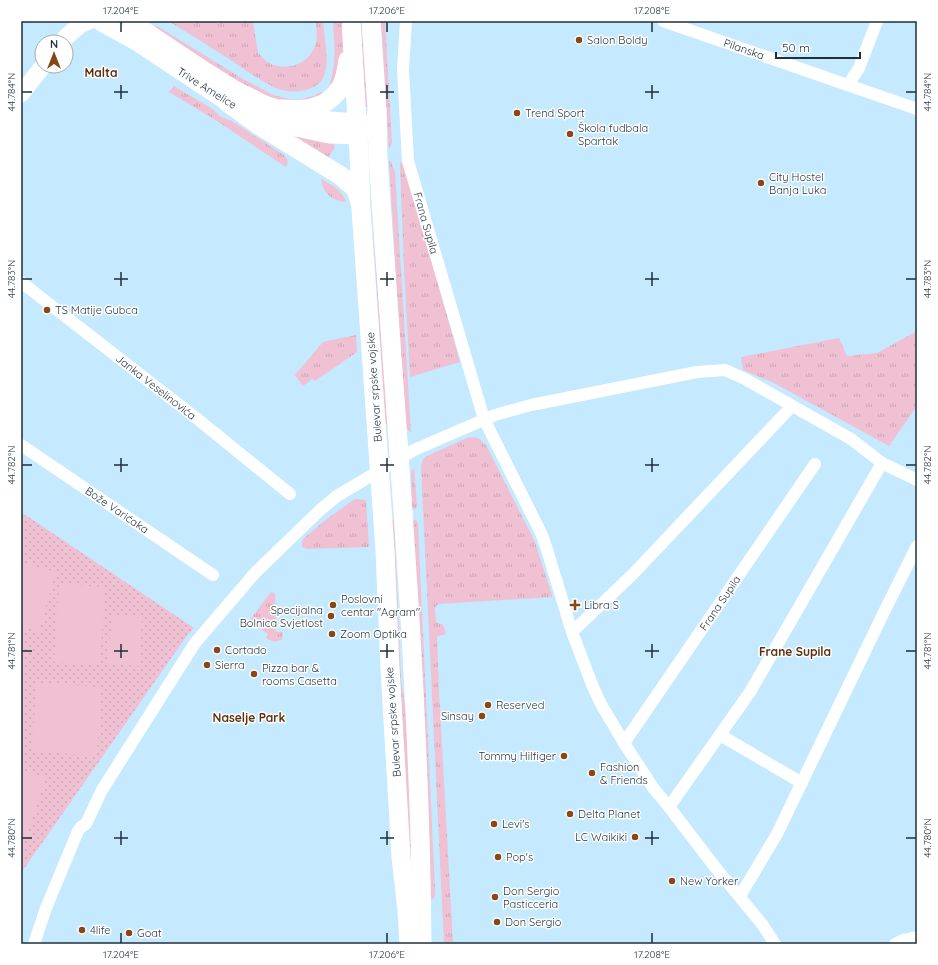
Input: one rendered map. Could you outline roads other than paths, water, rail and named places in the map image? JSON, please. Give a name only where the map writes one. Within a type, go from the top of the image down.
[{"type":"main road","points":[[68,34],[76,21]]},
{"type":"main road","points":[[70,34],[81,24],[89,21]]},
{"type":"main road","name":"Trive Amelice","points":[[94,21],[101,21],[136,42],[228,103],[277,124],[307,132],[329,135],[361,129]]},
{"type":"main road","name":"Trive Amelice","points":[[131,21],[233,88],[265,104],[361,129]]},
{"type":"main road","name":"Bulevar srpske vojske","points":[[371,21],[377,110],[377,147],[418,753],[422,944]]},
{"type":"main road","points":[[280,109],[306,110],[320,105],[335,96],[341,88],[346,71],[351,24]]},
{"type":"main road","name":"Bulevar srpske vojske","points":[[351,24],[361,129],[362,209],[380,470],[401,857],[409,944]]},
{"type":"main road","points":[[21,94],[37,74]]},
{"type":"main road","points":[[228,103],[260,126],[346,180],[356,188],[362,209]]},
{"type":"main road","points":[[361,129],[373,124],[377,110]]},
{"type":"main road","points":[[361,129],[374,136],[377,147]]},
{"type":"street","name":"Frana Supila","points":[[406,21],[403,70],[408,161],[484,418],[542,535],[553,566],[572,632],[593,688],[624,743],[654,789],[762,924],[775,944]]},
{"type":"street","name":"Pilanska","points":[[663,21],[917,109]]},
{"type":"street","points":[[848,85],[859,68],[877,21]]},
{"type":"street","name":"Janka Veselinovića","points":[[21,282],[200,421],[290,494]]},
{"type":"street","points":[[42,944],[86,832],[86,824],[102,790],[195,643],[237,593],[269,559],[320,510],[337,496],[425,445],[484,418],[531,405],[697,372],[725,370],[746,379],[851,439],[882,463],[917,480]]},
{"type":"street","points":[[572,632],[633,574],[792,406]]},
{"type":"street","name":"Bože Varićaka","points":[[21,445],[213,575]]},
{"type":"street","points":[[669,807],[750,692],[882,463]]},
{"type":"street","name":"Frana Supila","points":[[624,743],[816,464]]},
{"type":"street","points":[[740,896],[777,834],[917,546]]},
{"type":"street","points":[[720,735],[802,783]]},
{"type":"street","points":[[34,944],[46,908],[78,831],[86,824]]},
{"type":"street","points":[[895,944],[903,940],[917,937]]},
{"type":"place","name":"Salon Boldy","points":[[579,40]]},
{"type":"place","name":"Trend Sport","points":[[517,113]]},
{"type":"place","name":"Škola fudbala Spartak","points":[[570,134]]},
{"type":"place","name":"City Hostel Banja Luka","points":[[761,183]]},
{"type":"place","name":"TS Matije Gubca","points":[[47,310]]},
{"type":"place","name":"Poslovni centar \"Agram\"","points":[[333,605]]},
{"type":"place","name":"Libra S","points":[[575,605]]},
{"type":"place","name":"Specijalna Bolnica Svjetlost","points":[[331,616]]},
{"type":"place","name":"Zoom Optika","points":[[332,634]]},
{"type":"place","name":"Cortado","points":[[217,650]]},
{"type":"place","name":"Sierra","points":[[207,665]]},
{"type":"place","name":"Pizza bar & rooms Casetta","points":[[254,674]]},
{"type":"place","name":"Reserved","points":[[488,705]]},
{"type":"place","name":"Sinsay","points":[[482,716]]},
{"type":"place","name":"Tommy Hilfiger","points":[[564,756]]},
{"type":"place","name":"Fashion & Friends","points":[[592,773]]},
{"type":"place","name":"Delta Planet","points":[[570,814]]},
{"type":"place","name":"Levi's","points":[[494,824]]},
{"type":"place","name":"LC Waikiki","points":[[635,837]]},
{"type":"place","name":"Pop's","points":[[498,857]]},
{"type":"place","name":"New Yorker","points":[[672,881]]},
{"type":"place","name":"Don Sergio Pasticceria","points":[[495,897]]},
{"type":"place","name":"Don Sergio","points":[[497,922]]},
{"type":"place","name":"4life","points":[[82,930]]},
{"type":"place","name":"Goat","points":[[129,933]]},
{"type":"district","name":"Malta","points":[[101,73]]},
{"type":"district","name":"Frane Supila","points":[[795,652]]},
{"type":"district","name":"Naselje Park","points":[[249,718]]}]
